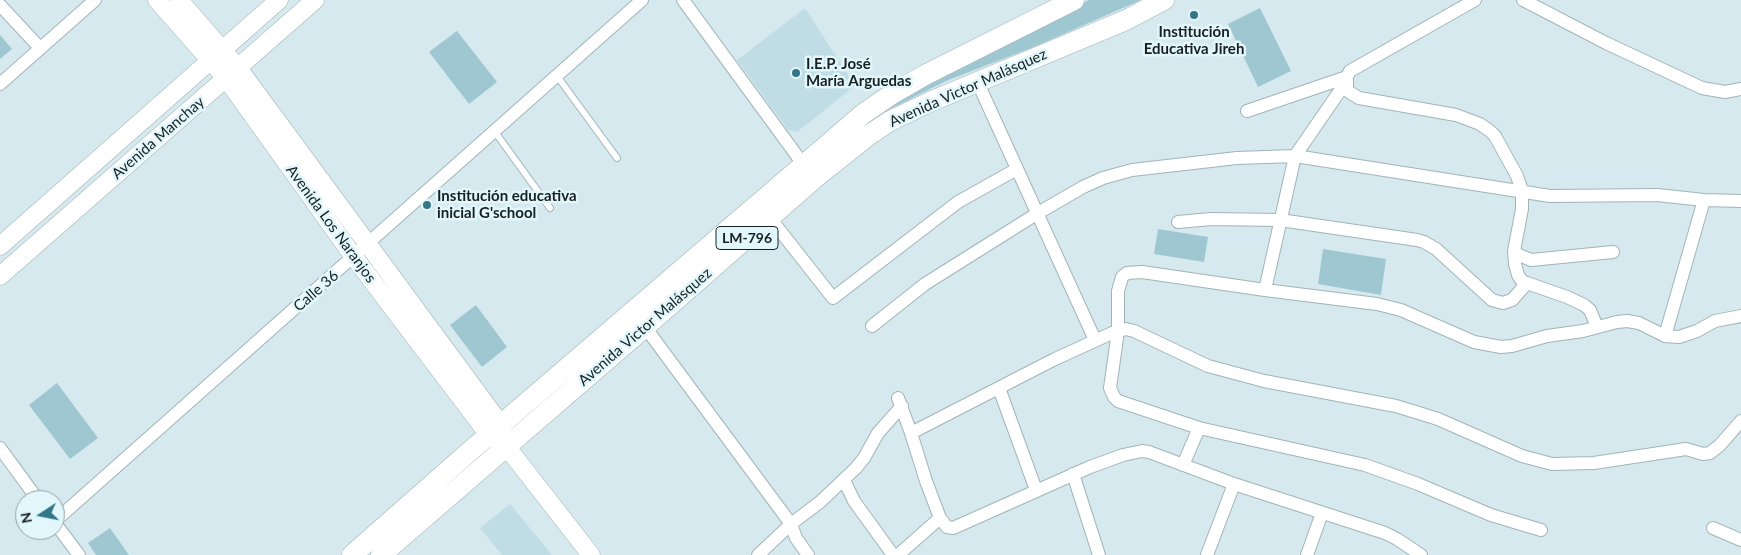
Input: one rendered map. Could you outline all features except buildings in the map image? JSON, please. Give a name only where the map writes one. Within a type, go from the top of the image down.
[{"type":"main road","name":"Avenida Victor Malásquez","points":[[352,555],[863,114],[925,75],[1074,0]]},
{"type":"main road","name":"Avenida Victor Malásquez","points":[[381,555],[815,178],[869,135],[911,111],[1126,20],[1163,0]]},
{"type":"street","points":[[0,84],[95,0]]},
{"type":"street","name":"Avenida Los Naranjos","points":[[157,0],[216,55],[232,73],[367,245],[506,446],[591,555]]},
{"type":"street","name":"Avenida Los Naranjos","points":[[179,0],[216,55]]},
{"type":"street","name":"Avenida Manchay","points":[[0,246],[279,0]]},
{"type":"street","name":"Avenida Manchay","points":[[0,276],[315,0]]},
{"type":"street","name":"Calle 36","points":[[65,513],[642,0]]},
{"type":"street","points":[[683,0],[803,164]]},
{"type":"street","points":[[1265,290],[1295,156],[1350,71],[1475,0]]},
{"type":"street","points":[[1523,0],[1606,43],[1702,88],[1725,92],[1741,89]]},
{"type":"street","points":[[0,5],[40,48]]},
{"type":"street","name":"Avenida Los Naranjos","points":[[232,73],[354,257],[495,430]]},
{"type":"street","points":[[1247,111],[1346,79]]},
{"type":"street","points":[[1346,79],[1349,92],[1359,98],[1456,115],[1486,127],[1495,136],[1517,176],[1522,191],[1522,209],[1514,251],[1514,264],[1518,275],[1522,281],[1568,297],[1584,305],[1590,310],[1597,327]]},
{"type":"street","points":[[977,82],[1095,340]]},
{"type":"street","points":[[872,326],[925,284],[1083,187],[1117,173],[1169,165],[1237,158],[1295,156],[1374,170],[1550,196],[1657,195],[1704,200],[1741,201]]},
{"type":"street","points":[[770,218],[833,298],[958,202],[1017,169]]},
{"type":"street","points":[[1665,336],[1704,200]]},
{"type":"street","points":[[1178,222],[1211,219],[1280,220],[1424,242],[1436,250],[1492,300],[1503,303],[1512,300],[1527,283]]},
{"type":"street","points":[[1514,251],[1531,260],[1613,252]]},
{"type":"street","points":[[1541,530],[1491,515],[1418,484],[1365,465],[1199,428],[1118,401],[1110,388],[1118,331],[1118,291],[1122,277],[1127,273],[1142,272],[1389,306],[1474,342],[1501,347],[1608,323],[1627,321],[1639,323],[1665,336],[1679,337],[1687,335],[1714,321],[1741,316]]},
{"type":"street","points":[[645,327],[791,524],[796,538],[808,555]]},
{"type":"street","points":[[911,433],[1095,340],[1118,331],[1126,330],[1134,331],[1191,359],[1237,375],[1364,398],[1420,413],[1522,456],[1552,464],[1594,463],[1686,449],[1703,454],[1710,453],[1720,445],[1741,421]]},
{"type":"street","points":[[999,388],[1036,490]]},
{"type":"street","points":[[758,555],[791,524],[820,502],[844,480],[864,458],[878,433],[900,402],[940,518],[945,525],[953,528],[1073,474],[1123,455],[1142,451],[1385,534],[1408,551],[1421,555]]},
{"type":"street","points":[[1183,465],[1199,428]]},
{"type":"street","points":[[0,448],[31,490]]},
{"type":"street","points":[[1073,474],[1099,555]]},
{"type":"street","points":[[844,480],[854,501],[893,555]]},
{"type":"street","points":[[1207,555],[1234,484]]},
{"type":"street","points":[[1307,555],[1322,514]]},
{"type":"street","points":[[898,555],[940,518]]},
{"type":"street","points":[[1713,528],[1741,540]]},
{"type":"street","points":[[65,536],[79,555]]},
{"type":"lane","points":[[557,76],[618,158]]},
{"type":"lane","points":[[495,132],[550,208]]},
{"type":"shaded area","points":[[1089,0],[1141,0],[1036,46],[946,81],[890,109],[858,128],[887,104]]},
{"type":"shaded area","name":"I.E.P. José María Arguedas","points":[[805,8],[855,86],[797,132],[788,130],[737,60]]},
{"type":"shaded area","points":[[1260,8],[1291,71],[1258,87],[1228,24]]},
{"type":"shaded area","points":[[457,31],[497,82],[469,104],[429,52]]},
{"type":"shaded area","points":[[0,35],[12,49],[0,59]]},
{"type":"shaded area","points":[[1158,229],[1208,237],[1204,262],[1154,254]]},
{"type":"shaded area","points":[[1323,249],[1386,259],[1381,295],[1318,284]]},
{"type":"shaded area","points":[[476,305],[507,347],[482,367],[450,325]]},
{"type":"shaded area","points":[[57,383],[98,438],[70,459],[29,405]]},
{"type":"shaded area","points":[[510,504],[552,555],[502,555],[480,528]]},
{"type":"shaded area","points":[[110,528],[129,555],[96,555],[88,543]]},
{"type":"place","name":"Institución Educativa Jireh","points":[[1194,15]]},
{"type":"place","name":"I.E.P. José María Arguedas","points":[[796,73]]},
{"type":"place","name":"Institución educativa inicial G'school","points":[[427,205]]}]
